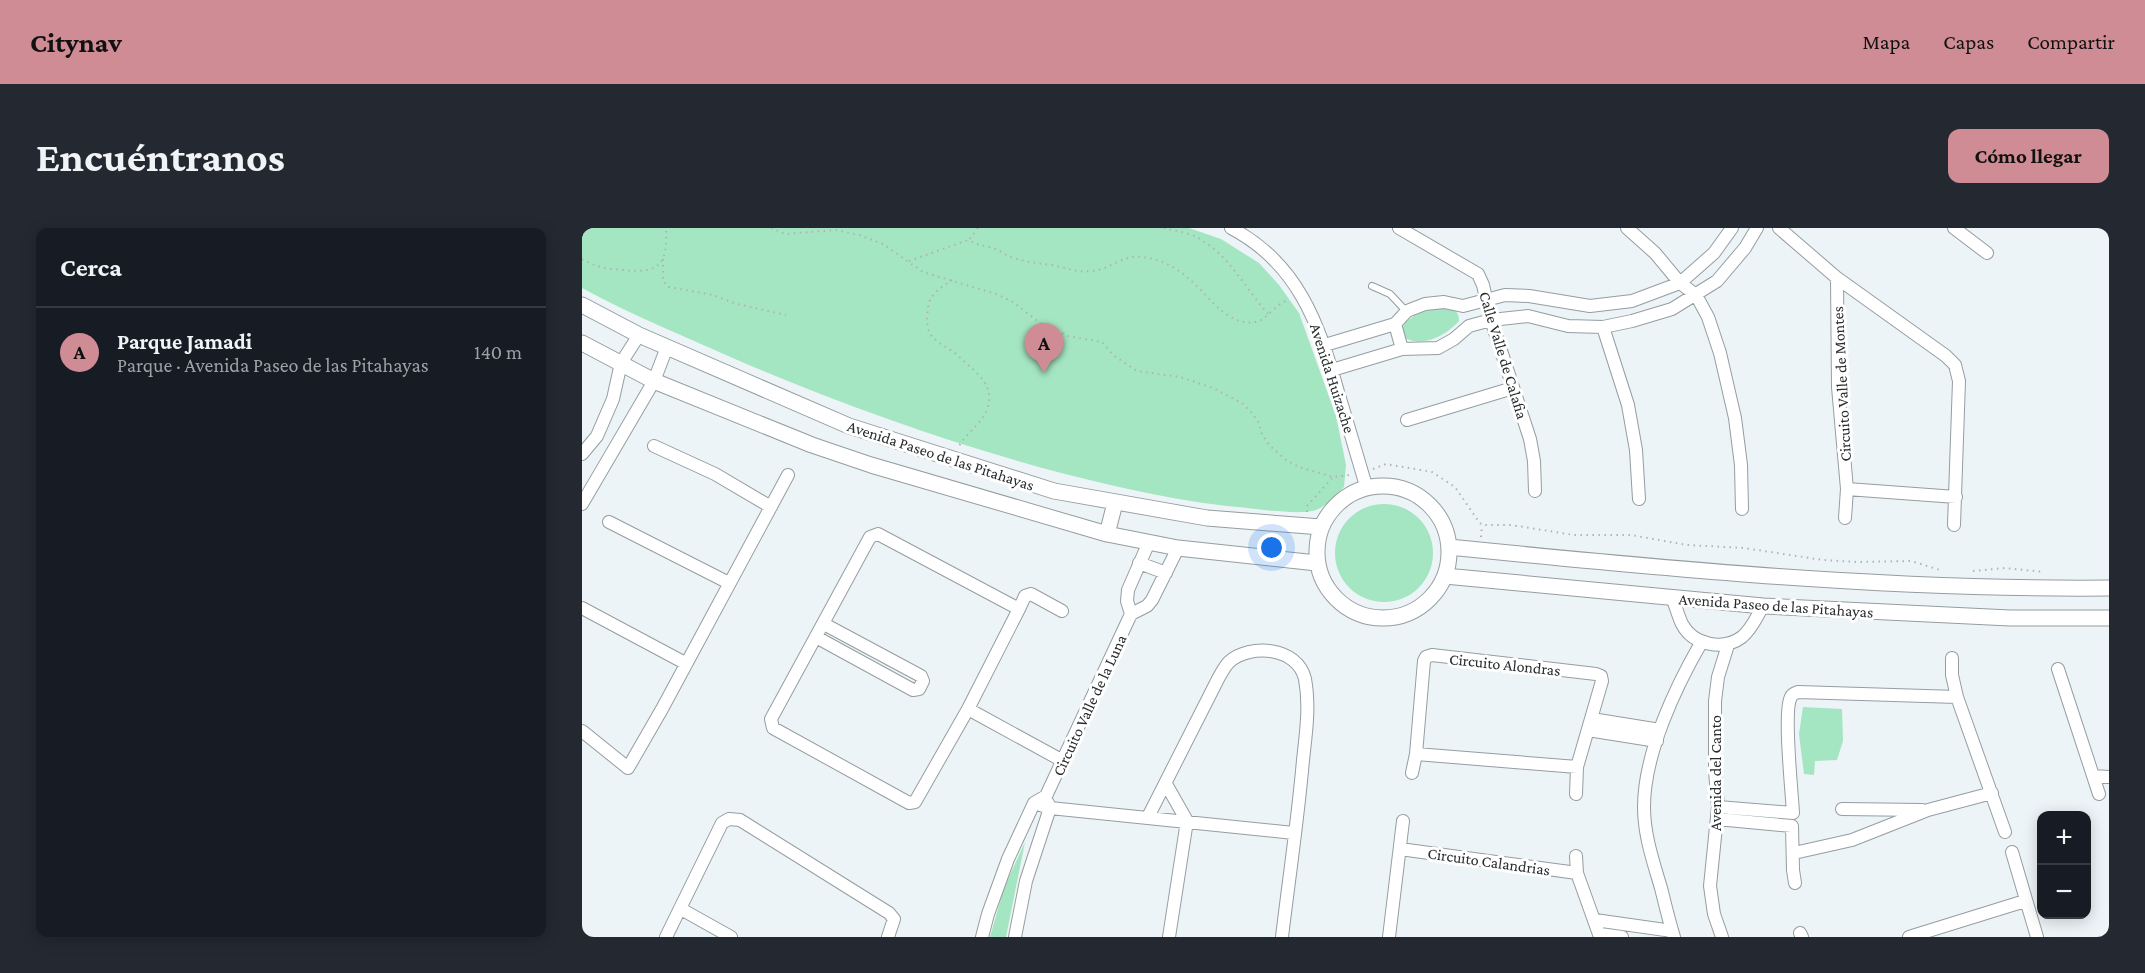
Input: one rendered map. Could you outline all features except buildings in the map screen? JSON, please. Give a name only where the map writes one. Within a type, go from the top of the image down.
[{"type":"street","name":"Avenida Huizache","points":[[1231,228],[1260,246],[1274,259],[1302,295],[1325,345],[1367,489]]},
{"type":"street","name":"Calle Valle de Calafia","points":[[1400,228],[1478,274],[1530,440],[1534,461],[1535,491]]},
{"type":"street","points":[[1627,228],[1655,253],[1680,283],[1696,294],[1708,317],[1720,353],[1735,418],[1741,465],[1742,509]]},
{"type":"street","points":[[1325,345],[1395,324],[1407,312],[1425,304],[1444,302],[1462,306],[1505,295],[1529,296],[1590,306],[1632,301],[1680,283],[1714,254],[1732,228]]},
{"type":"street","points":[[1332,370],[1402,349],[1438,348],[1454,339],[1469,326],[1491,320],[1528,316],[1568,326],[1603,327],[1672,309],[1717,281],[1745,248],[1757,228]]},
{"type":"street","name":"Circuito Valle de Montes","points":[[1779,228],[1837,278],[1946,356],[1955,365],[1959,381],[1954,525]]},
{"type":"street","points":[[1954,228],[1987,254]]},
{"type":"street","name":"Circuito Valle de Montes","points":[[1837,278],[1838,387],[1847,489],[1845,518]]},
{"type":"street","name":"Avenida Paseo de las Pitahayas","points":[[582,305],[639,335],[849,426],[1054,491],[1207,518],[1314,527]]},
{"type":"street","points":[[1462,306],[1469,326]]},
{"type":"street","points":[[1395,324],[1402,349]]},
{"type":"street","points":[[1603,327],[1628,405],[1636,450],[1639,499]]},
{"type":"street","points":[[582,454],[597,436],[613,399],[621,363],[639,335]]},
{"type":"street","name":"Avenida Paseo de las Pitahayas","points":[[582,344],[654,381],[812,445],[871,465],[1107,534],[1178,548],[1317,563]]},
{"type":"street","points":[[582,504],[654,381],[667,347]]},
{"type":"street","points":[[1407,420],[1513,388]]},
{"type":"street","points":[[654,446],[715,474],[771,507]]},
{"type":"street","points":[[582,730],[628,768],[662,710],[685,663],[788,475]]},
{"type":"street","points":[[1375,486],[1395,487],[1414,493],[1430,505],[1442,521],[1449,547],[1445,576],[1434,594],[1418,608],[1398,616],[1376,618],[1356,612],[1337,600],[1324,584],[1317,563],[1314,527],[1343,499],[1358,490],[1367,489],[1375,486]]},
{"type":"street","points":[[1847,489],[1956,497]]},
{"type":"street","points":[[1107,534],[1115,503]]},
{"type":"street","points":[[609,522],[729,584]]},
{"type":"street","points":[[1020,609],[878,534],[873,534],[771,719],[773,728],[909,803],[915,802],[968,709],[1020,609],[1025,596],[1031,594],[1062,611]]},
{"type":"street","name":"Circuito Valle de la Luna","points":[[1015,937],[1026,881],[1048,802],[1063,761],[1131,614],[1127,596],[1149,542]]},
{"type":"street","name":"Avenida Paseo de las Pitahayas","points":[[1449,547],[1647,567],[1839,580],[2011,589],[2109,588]]},
{"type":"street","name":"Circuito Valle de la Luna","points":[[1131,614],[1147,606],[1178,548]]},
{"type":"street","points":[[1140,563],[1166,573]]},
{"type":"street","name":"Avenida Paseo de las Pitahayas","points":[[1445,576],[1763,606],[2010,618],[2109,618]]},
{"type":"street","points":[[1672,598],[1682,624],[1701,643],[1728,645],[1751,627],[1763,606]]},
{"type":"street","points":[[582,608],[685,663]]},
{"type":"street","points":[[816,637],[912,690],[919,689],[923,681],[921,676],[824,624]]},
{"type":"street","points":[[1595,920],[1673,934],[1647,840],[1644,806],[1649,773],[1659,736],[1681,678],[1701,643]]},
{"type":"street","name":"Avenida del Canto","points":[[1722,937],[1714,914],[1710,886],[1718,813],[1715,701],[1718,677],[1728,645]]},
{"type":"street","points":[[1148,817],[1218,677],[1229,662],[1243,653],[1263,650],[1284,654],[1298,665],[1304,676],[1308,710],[1282,937]]},
{"type":"street","name":"Circuito Alondras","points":[[1413,773],[1426,657],[1432,655],[1601,676],[1602,681],[1577,768],[1576,794]]},
{"type":"street","points":[[1952,658],[1952,675],[1957,697],[2005,832]]},
{"type":"street","points":[[2058,669],[2099,794]]},
{"type":"street","points":[[1718,813],[1793,813],[1787,726],[1790,699],[1798,692],[1957,697]]},
{"type":"street","points":[[968,709],[1063,761]]},
{"type":"street","points":[[1590,724],[1659,736]]},
{"type":"street","points":[[1416,754],[1577,768]]},
{"type":"street","points":[[2093,776],[2109,777]]},
{"type":"street","points":[[1166,784],[1186,821],[1170,937]]},
{"type":"street","points":[[1794,853],[1852,840],[1928,810],[1992,793]]},
{"type":"street","points":[[1048,802],[1148,817],[1294,833]]},
{"type":"street","name":"Circuito Valle de la Luna","points":[[982,937],[1008,859],[1034,803],[1048,802]]},
{"type":"street","points":[[1842,809],[1928,810]]},
{"type":"street","points":[[1718,813],[1792,826],[1795,883]]},
{"type":"street","points":[[666,937],[722,823],[729,819],[740,820],[889,913],[894,919],[888,937]]},
{"type":"street","points":[[1389,937],[1403,821]]},
{"type":"street","name":"Circuito Calandrias","points":[[1400,849],[1577,873]]},
{"type":"street","points":[[2012,852],[2037,937]]},
{"type":"street","points":[[1576,856],[1577,873],[1600,935],[1622,937]]},
{"type":"street","points":[[1909,937],[2025,901]]},
{"type":"street","points":[[681,909],[731,937]]},
{"type":"lane","points":[[1371,286],[1390,294],[1407,312]]},
{"type":"path","points":[[666,228],[663,281],[669,287],[713,294],[737,304],[786,315]]},
{"type":"path","points":[[771,228],[785,234],[837,230],[859,235],[883,244],[923,272],[1013,302],[1040,323],[1068,336],[1102,342],[1113,355],[1137,371],[1180,377],[1220,392],[1242,403],[1258,421],[1261,432],[1275,453],[1299,467],[1333,477],[1362,473],[1386,464],[1432,472],[1455,487],[1482,525],[1511,525],[1574,535],[1631,536],[1687,545],[1744,548],[1822,560],[1911,561],[1949,572]]},
{"type":"path","points":[[909,261],[969,240],[978,228]]},
{"type":"path","points":[[1164,228],[1196,237],[1208,245],[1238,273],[1253,298],[1268,314]]},
{"type":"path","points":[[969,240],[1011,257],[1074,271],[1092,272],[1122,259],[1144,257],[1160,261],[1179,270],[1189,278],[1224,313],[1249,322],[1260,321],[1282,302],[1302,295]]},
{"type":"path","points":[[582,259],[593,265],[643,272],[657,267],[663,259]]},
{"type":"path","points":[[952,280],[931,298],[927,322],[931,334],[940,344],[981,375],[987,385],[989,396],[988,408],[983,418],[964,438],[952,459]]},
{"type":"path","points":[[1314,527],[1306,506],[1333,477]]},
{"type":"path","points":[[1967,572],[2005,568],[2047,573]]},
{"type":"green space","points":[[582,228],[1189,228],[1221,239],[1259,263],[1279,285],[1299,313],[1336,416],[1346,465],[1344,487],[1324,506],[1310,511],[1273,511],[1202,503],[1065,474],[981,450],[898,422],[735,359],[638,316],[582,288]]},
{"type":"green space","points":[[1450,308],[1457,313],[1459,321],[1448,331],[1427,341],[1412,341],[1405,338],[1402,328],[1411,318],[1430,310]]},
{"type":"green space","points":[[1384,504],[1403,507],[1419,518],[1430,534],[1433,553],[1430,572],[1419,588],[1403,599],[1384,602],[1365,599],[1349,588],[1338,572],[1335,553],[1338,534],[1349,518],[1365,507]]},
{"type":"green space","points":[[1803,707],[1842,709],[1843,741],[1837,760],[1815,761],[1814,775],[1804,774],[1799,734]]},
{"type":"green space","points":[[1025,842],[1006,937],[990,937],[1004,888]]},
{"type":"place","name":"Parque Jamadi","points":[[1044,373]]}]
